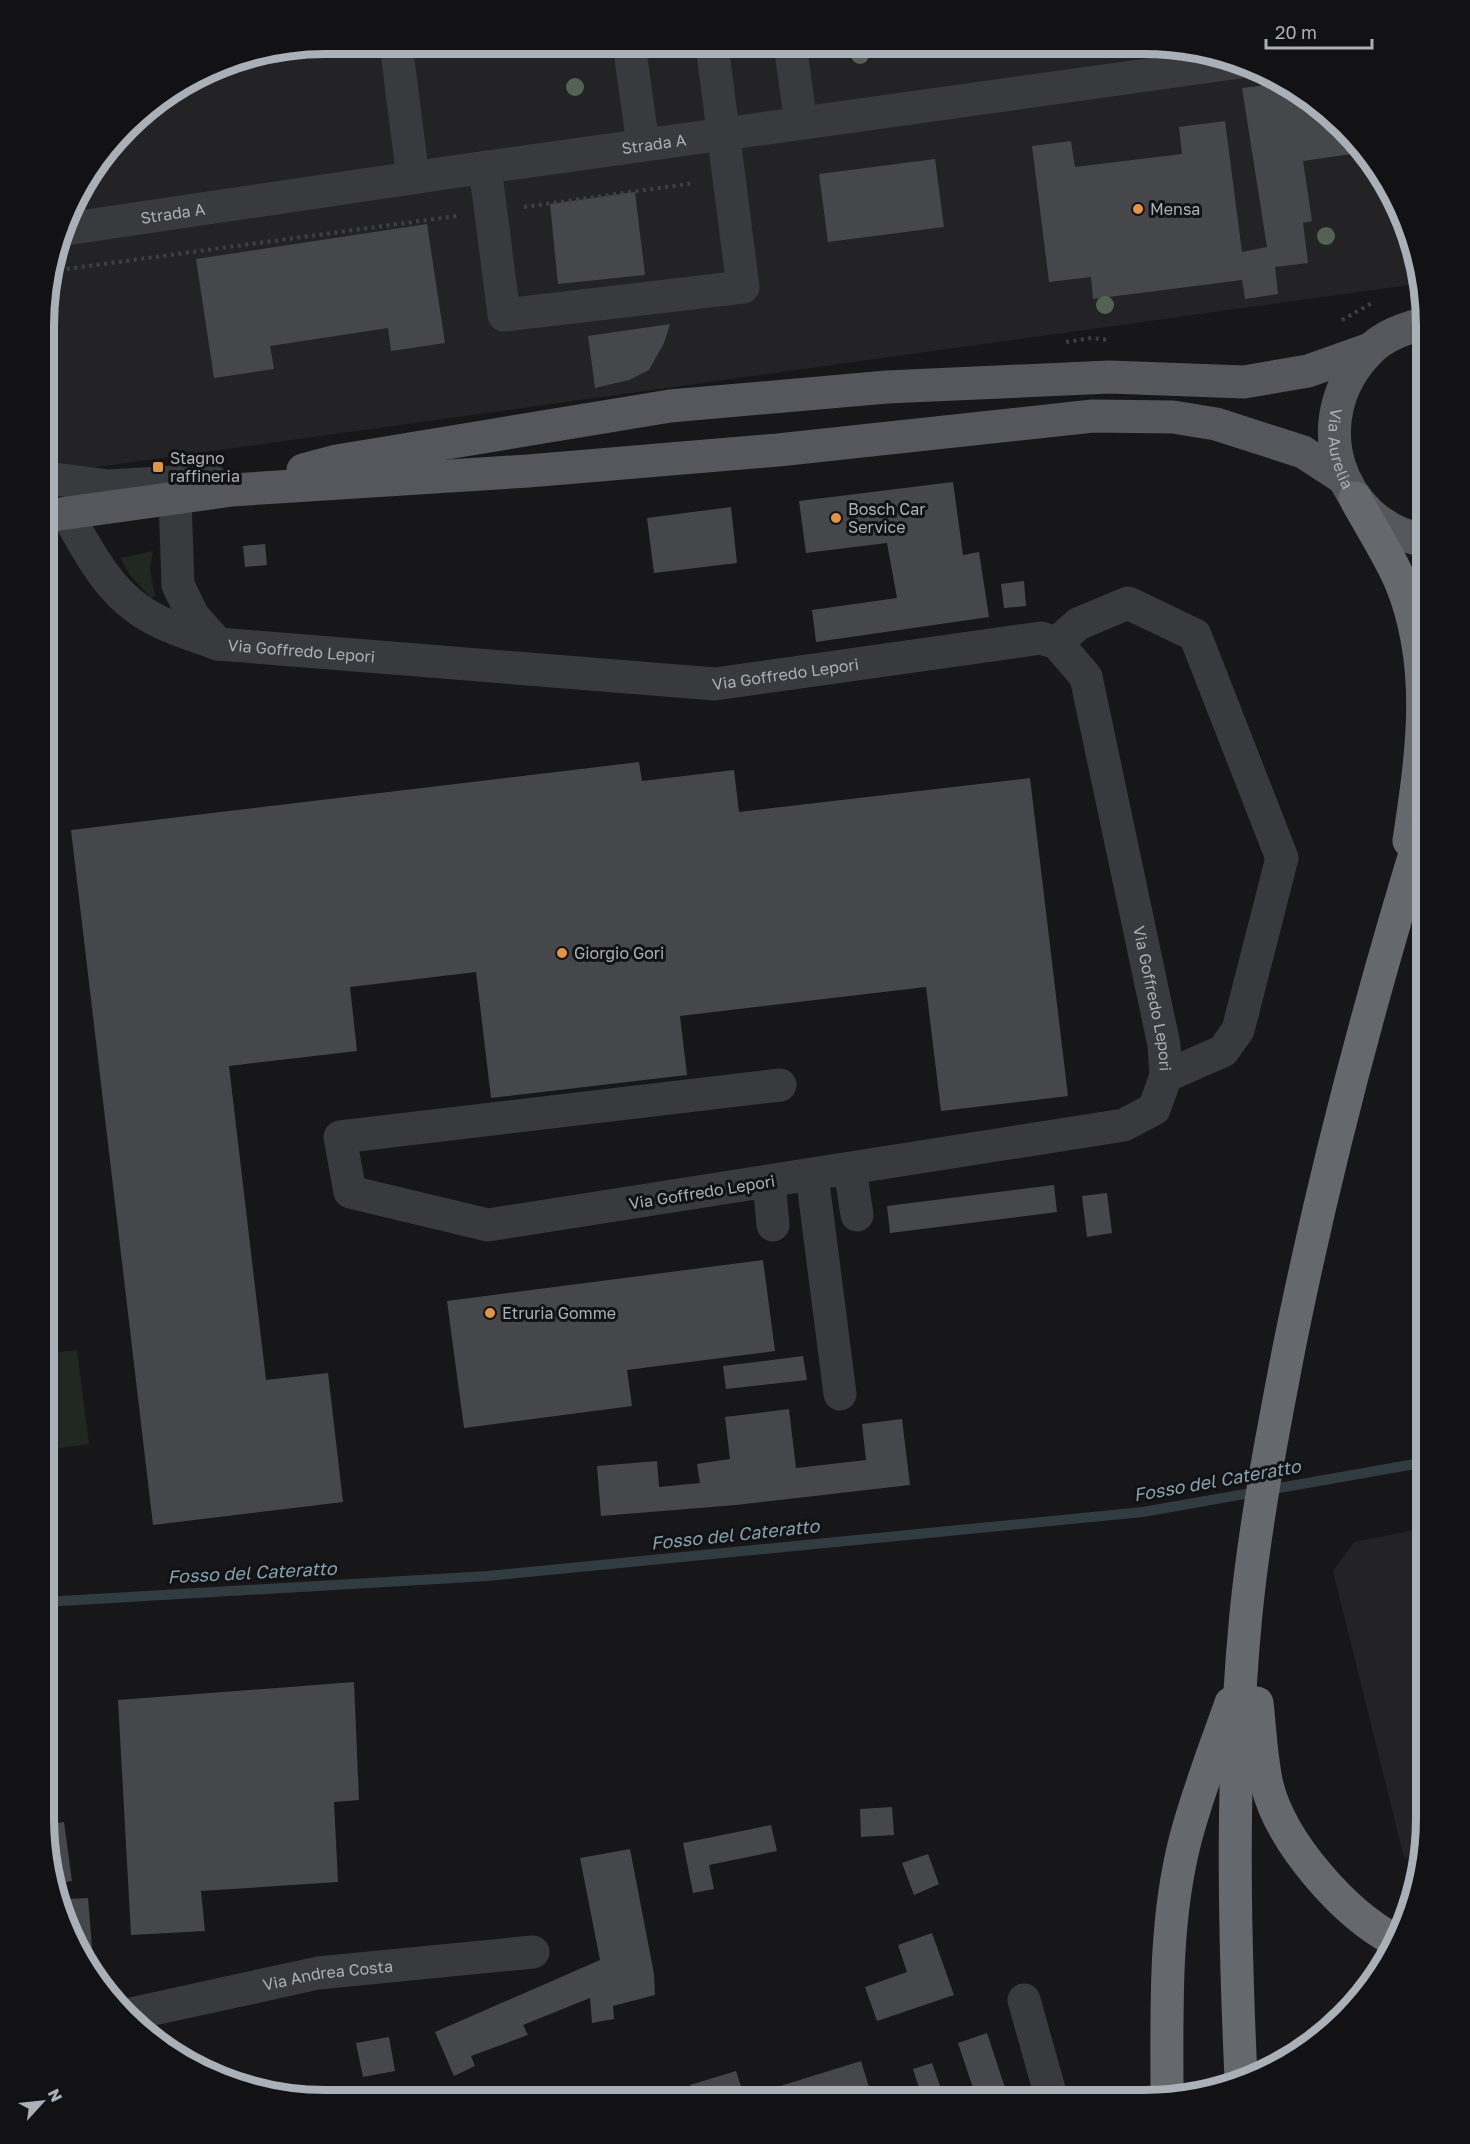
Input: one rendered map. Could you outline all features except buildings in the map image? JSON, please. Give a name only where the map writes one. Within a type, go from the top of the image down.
[{"type":"highway","points":[[1349,488],[1401,583],[1416,631]]},
{"type":"highway","points":[[1400,902],[1416,787]]},
{"type":"highway","points":[[1241,2072],[1234,1922],[1241,1676],[1256,1528],[1269,1448],[1315,1217],[1416,850]]},
{"type":"highway","points":[[1246,1615],[1267,1785],[1277,1812],[1300,1850],[1330,1888],[1365,1921],[1389,1936]]},
{"type":"highway","points":[[1167,2089],[1169,1974],[1175,1894],[1188,1831],[1241,1676]]},
{"type":"main road","name":"Via Aurelia","points":[[1416,326],[1399,330],[1370,349],[1347,376],[1335,409],[1334,444],[1349,488],[1378,522],[1416,539]]},
{"type":"main road","points":[[232,490],[337,461],[670,406],[972,382],[1110,377],[1244,382],[1308,370],[1370,349]]},
{"type":"main road","points":[[56,515],[232,490],[528,471],[778,450],[1093,417],[1173,417],[1216,424],[1303,452],[1349,488]]},
{"type":"street","points":[[397,54],[413,178]]},
{"type":"street","points":[[630,54],[643,145]]},
{"type":"street","points":[[486,167],[504,315],[743,287],[713,54]]},
{"type":"street","points":[[791,54],[801,123]]},
{"type":"street","name":"Strada A","points":[[73,228],[486,167],[1220,65]]},
{"type":"street","points":[[54,479],[109,486],[285,475]]},
{"type":"street","name":"Via Goffredo Lepori","points":[[175,499],[178,585],[193,616],[218,644]]},
{"type":"street","name":"Via Goffredo Lepori","points":[[56,515],[111,584],[138,609],[174,629],[218,644],[715,684],[1041,638],[1057,643],[1086,677],[1164,1045],[1166,1076],[1154,1109],[1124,1125],[488,1225],[350,1192],[340,1137],[780,1085]]},
{"type":"street","points":[[1057,643],[1078,624],[1128,603],[1195,635],[1282,858],[1238,1030],[1223,1051],[1166,1076]]},
{"type":"street","points":[[850,1169],[857,1215]]},
{"type":"street","points":[[812,1175],[840,1394]]},
{"type":"street","points":[[769,1182],[773,1226]]},
{"type":"street","name":"Via Andrea Costa","points":[[137,2013],[318,1973],[533,1952]]},
{"type":"street","points":[[1024,2000],[1049,2090]]},
{"type":"path","points":[[59,271],[730,178]]},
{"type":"path","points":[[1333,326],[1357,310],[1379,300]]},
{"type":"path","points":[[1057,343],[1092,338],[1115,340]]},
{"type":"shaded area","points":[[326,54],[1144,54],[1197,59],[1231,68],[1280,90],[1309,110],[1336,134],[1360,161],[1380,190],[1402,239],[1413,285],[54,473],[56,291],[68,239],[90,190],[110,161],[134,134],[161,110],[190,90],[239,68],[291,56]]},
{"type":"shaded area","points":[[153,551],[150,570],[155,595],[151,598],[130,575],[120,558]]},
{"type":"shaded area","points":[[77,1350],[89,1444],[54,1449],[54,1353]]},
{"type":"shaded area","points":[[1416,1530],[1416,1818],[1413,1856],[1404,1858],[1333,1571],[1354,1542]]},
{"type":"waterway","name":"Fosso del Cateratto","points":[[54,1601],[488,1576],[1143,1512],[1416,1464]]},
{"type":"place","name":"Mensa","points":[[1138,209]]},
{"type":"place","name":"Stagno raffineria","points":[[158,467]]},
{"type":"place","name":"Bosch Car Service","points":[[836,518]]},
{"type":"place","name":"Giorgio Gori","points":[[562,953]]},
{"type":"place","name":"Etruria Gomme","points":[[490,1313]]}]
